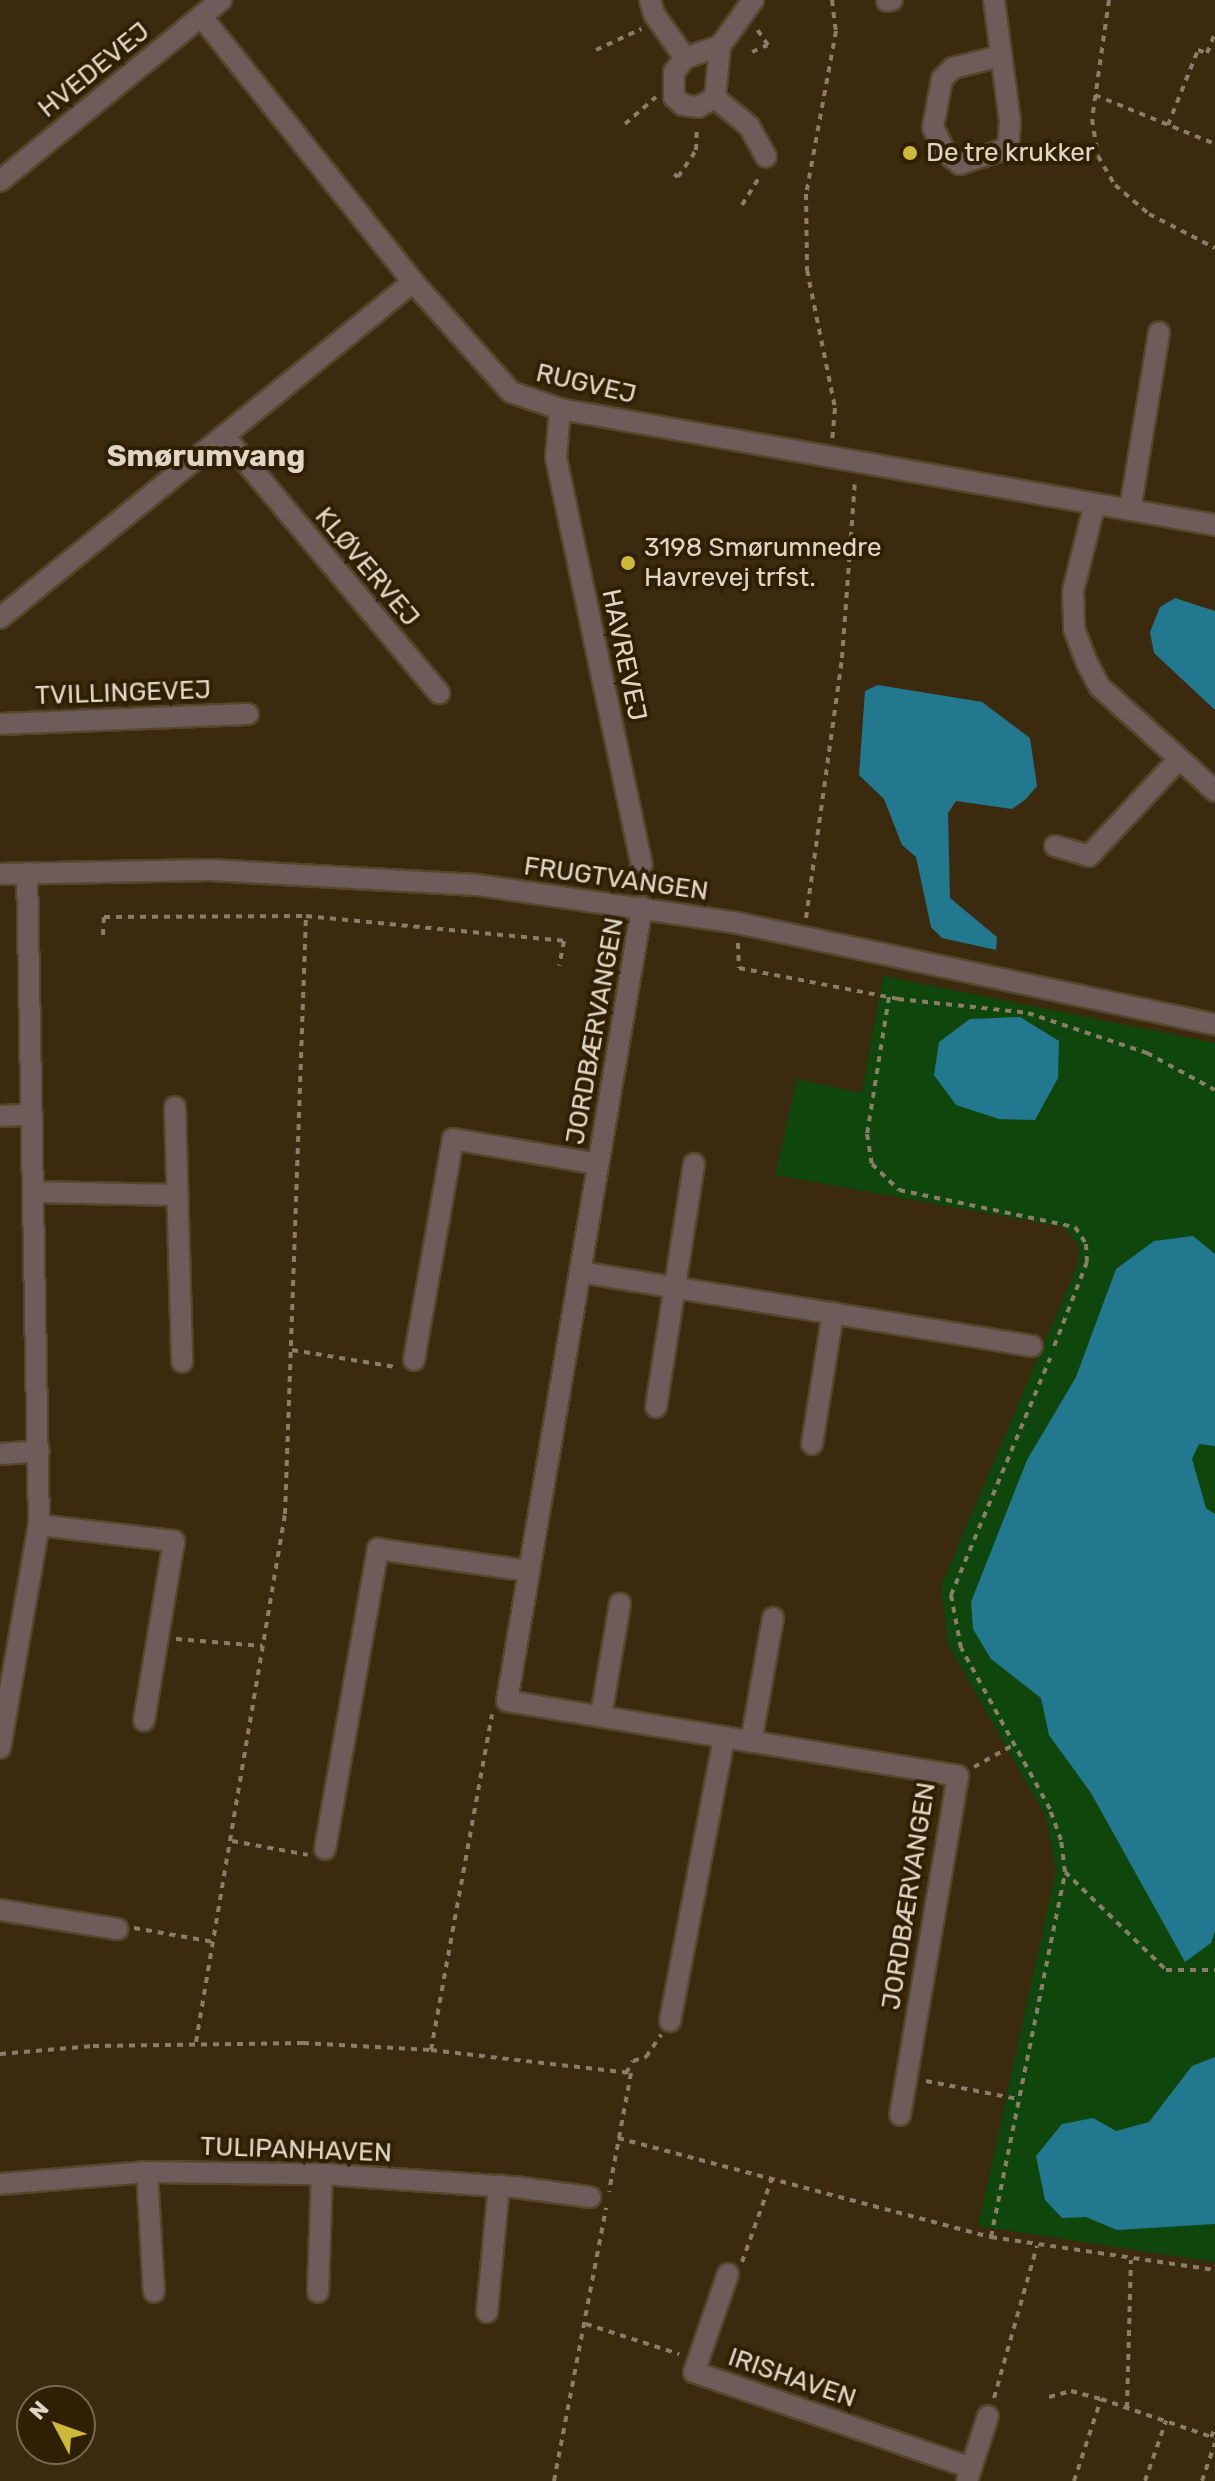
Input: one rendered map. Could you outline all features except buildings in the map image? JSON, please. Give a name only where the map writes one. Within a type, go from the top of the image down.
[{"type":"street","name":"HVEDEVEJ","points":[[0,181],[221,0]]},
{"type":"street","points":[[650,0],[658,21],[685,58]]},
{"type":"street","points":[[706,102],[720,46],[753,0]]},
{"type":"street","points":[[994,0],[1010,121],[1008,148],[960,164],[945,152],[933,127],[942,79],[953,68],[1001,56]]},
{"type":"street","name":"RUGVEJ","points":[[201,16],[413,282],[490,374],[511,392],[560,409],[1094,507],[1215,525]]},
{"type":"street","points":[[720,46],[685,58],[674,72],[671,89],[683,105],[706,102],[749,126],[766,157]]},
{"type":"street","points":[[0,618],[413,282]]},
{"type":"street","points":[[1130,510],[1159,332]]},
{"type":"street","name":"HAVREVEJ","points":[[560,409],[556,458],[642,865]]},
{"type":"street","name":"KLØVERVEJ","points":[[225,437],[439,693]]},
{"type":"street","points":[[1094,507],[1073,591],[1074,629],[1100,687],[1215,791]]},
{"type":"street","name":"TVILLINGEVEJ","points":[[0,724],[248,714]]},
{"type":"street","points":[[1055,846],[1089,856],[1179,759]]},
{"type":"street","points":[[0,1748],[39,1525],[27,873]]},
{"type":"street","name":"FRUGTVANGEN","points":[[0,874],[339,875],[478,885],[642,907],[733,934],[803,935],[1215,1024]]},
{"type":"street","name":"JORDBÆRVANGEN","points":[[642,907],[507,1701],[958,1776],[900,2115]]},
{"type":"street","points":[[175,1107],[182,1362]]},
{"type":"street","points":[[0,1116],[32,1115]]},
{"type":"street","name":"JORDBÆRVANGEN","points":[[414,1360],[453,1139],[598,1164]]},
{"type":"street","points":[[656,1407],[694,1164]]},
{"type":"street","points":[[34,1192],[177,1195]]},
{"type":"street","points":[[580,1272],[1032,1346]]},
{"type":"street","points":[[812,1444],[833,1313]]},
{"type":"street","points":[[0,1454],[39,1451]]},
{"type":"street","points":[[39,1525],[174,1541],[144,1721]]},
{"type":"street","points":[[325,1849],[378,1549],[529,1571]]},
{"type":"street","points":[[601,1716],[620,1604]]},
{"type":"street","points":[[751,1742],[773,1618]]},
{"type":"street","points":[[670,2021],[724,1737]]},
{"type":"street","points":[[0,1910],[117,1929]]},
{"type":"street","points":[[147,2172],[154,2292]]},
{"type":"street","name":"TULIPANHAVEN","points":[[0,2184],[147,2172],[322,2174],[499,2186],[590,2197]]},
{"type":"street","points":[[318,2292],[322,2174]]},
{"type":"street","points":[[487,2312],[499,2186]]},
{"type":"street","name":"IRISHAVEN","points":[[728,2274],[694,2372],[969,2474],[988,2416]]},
{"type":"path","points":[[831,459],[835,408],[807,270],[806,194],[836,31],[832,0]]},
{"type":"path","points":[[1109,0],[1092,119],[1098,156],[1115,185],[1149,214],[1215,248]]},
{"type":"path","points":[[741,17],[764,37],[768,45],[752,52]]},
{"type":"path","points":[[596,50],[658,21]]},
{"type":"path","points":[[1168,125],[1198,50],[1207,53],[1215,33]]},
{"type":"path","points":[[764,37],[774,35]]},
{"type":"path","points":[[625,124],[671,89]]},
{"type":"path","points":[[1095,95],[1215,144]]},
{"type":"path","points":[[674,174],[678,177],[696,150],[706,102]]},
{"type":"path","points":[[742,205],[766,157]]},
{"type":"path","points":[[803,935],[842,658],[856,463]]},
{"type":"path","points":[[103,935],[104,917],[306,916],[564,941],[559,966]]},
{"type":"path","points":[[196,2042],[285,1514],[306,916]]},
{"type":"path","points":[[733,934],[753,943]]},
{"type":"path","points":[[733,934],[739,968],[889,997],[1028,1013],[1147,1053],[1215,1090]]},
{"type":"path","points":[[889,997],[867,1134],[878,1173],[899,1190],[1071,1224],[1088,1255],[1085,1277],[951,1595],[961,1648],[1050,1809],[1061,1840],[1065,1872],[991,2237]]},
{"type":"path","points":[[292,1350],[398,1368],[414,1360]]},
{"type":"path","points":[[158,1637],[264,1646]]},
{"type":"path","points":[[431,2050],[490,1715],[507,1701]]},
{"type":"path","points":[[958,1776],[1015,1744]]},
{"type":"path","points":[[232,1841],[310,1855],[325,1849]]},
{"type":"path","points":[[1065,1872],[1166,1970],[1215,1970]]},
{"type":"path","points":[[117,1929],[214,1942]]},
{"type":"path","points":[[626,2073],[633,2061],[646,2057],[670,2021]]},
{"type":"path","points":[[0,2054],[196,2042],[431,2050],[631,2073],[554,2481]]},
{"type":"path","points":[[906,2077],[1018,2099]]},
{"type":"path","points":[[618,2138],[991,2237],[1215,2270]]},
{"type":"path","points":[[728,2274],[739,2270],[772,2178]]},
{"type":"path","points":[[988,2416],[1037,2246]]},
{"type":"path","points":[[1127,2408],[1131,2260]]},
{"type":"path","points":[[586,2324],[698,2361]]},
{"type":"path","points":[[1049,2397],[1071,2391],[1214,2439]]},
{"type":"path","points":[[1074,2481],[1101,2399]]},
{"type":"path","points":[[1145,2481],[1166,2421]]},
{"type":"path","points":[[1202,2481],[1215,2429]]},
{"type":"green space","points":[[883,976],[1215,1043],[1215,2262],[978,2226],[1056,1870],[1046,1817],[948,1644],[941,1586],[1078,1264],[1079,1245],[1064,1227],[775,1175],[797,1079],[862,1093]]},
{"type":"water","points":[[1175,598],[1215,611],[1215,710],[1154,653],[1150,632],[1160,607]]},
{"type":"water","points":[[878,685],[982,702],[1030,738],[1037,786],[1026,799],[1012,809],[956,801],[948,813],[950,898],[997,937],[996,950],[942,938],[931,927],[916,857],[902,845],[884,799],[859,775],[865,691]]},
{"type":"water","points":[[1020,1017],[1059,1041],[1058,1078],[1035,1120],[999,1119],[956,1105],[934,1075],[939,1042],[970,1019]]},
{"type":"water","points":[[1193,1236],[1215,1254],[1215,1446],[1199,1444],[1192,1459],[1206,1508],[1215,1514],[1215,1931],[1211,1943],[1185,1962],[1091,1793],[1049,1735],[1041,1698],[991,1659],[973,1629],[971,1602],[1027,1460],[1076,1377],[1116,1269],[1154,1241]]},
{"type":"water","points":[[1215,2057],[1215,2224],[1117,2230],[1086,2217],[1062,2218],[1045,2200],[1036,2156],[1062,2124],[1093,2118],[1116,2131],[1149,2122],[1192,2066]]},
{"type":"place","name":"De tre krukker","points":[[910,153]]},
{"type":"place","name":"3198 Smørumnedre Havrevej trfst.","points":[[628,563]]},
{"type":"district","name":"Smørumvang","points":[[206,456]]}]
